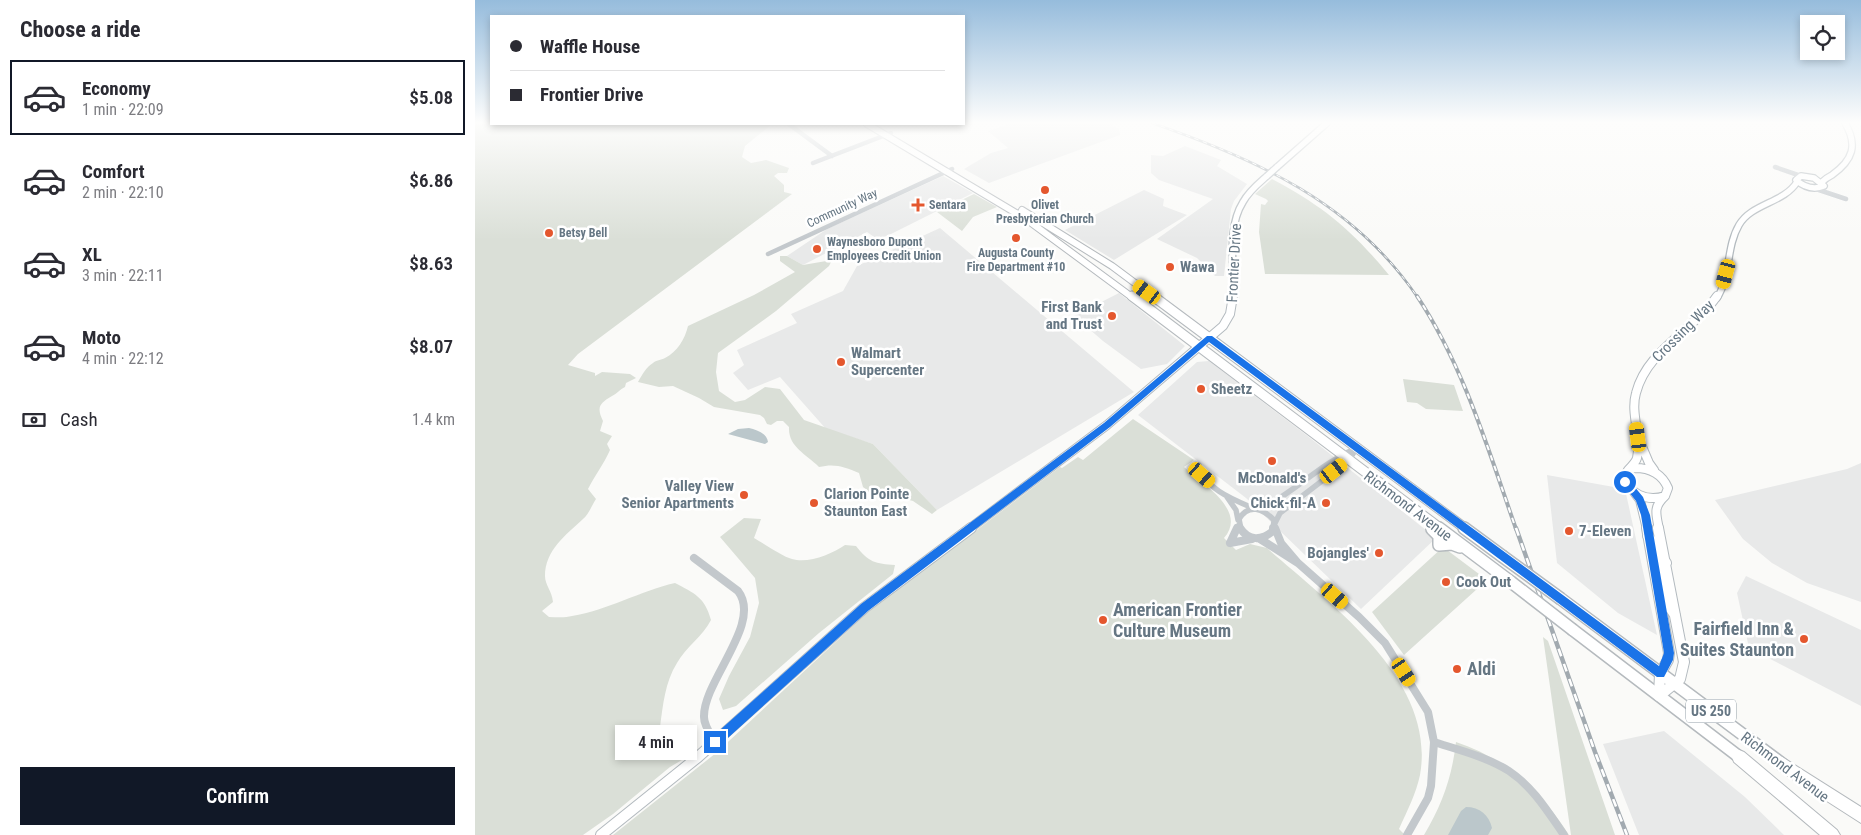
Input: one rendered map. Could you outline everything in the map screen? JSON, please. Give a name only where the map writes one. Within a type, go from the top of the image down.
[{"type":"highway","points":[[1739,757],[1831,835]]},
{"type":"highway","points":[[1782,764],[1861,816]]},
{"type":"main road","name":"Richmond Avenue","points":[[931,162],[1026,219],[1062,244],[1397,497],[1402,507],[1436,532],[1440,539],[1439,545],[1452,544],[1466,550],[1511,582],[1841,835]]},
{"type":"main road","name":"Richmond Avenue","points":[[940,162],[1088,250],[1861,823]]},
{"type":"street","name":"Frontier Drive","points":[[601,835],[715,742],[864,608],[1107,425],[1226,322],[1232,309],[1234,243],[1239,209],[1247,196],[1283,162]]},
{"type":"street","name":"Crossing Way","points":[[1658,474],[1647,461],[1638,437],[1634,407],[1637,386],[1641,379],[1655,358],[1714,301],[1722,289],[1736,230],[1744,218],[1757,208],[1787,193],[1803,188],[1814,188],[1823,184],[1835,170],[1846,162]]},
{"type":"street","points":[[1810,177],[1847,199],[1814,188],[1775,167],[1798,179],[1835,170]]},
{"type":"street","name":"Community Way","points":[[768,254],[945,171],[953,169]]},
{"type":"street","name":"Crossing Way","points":[[1787,193],[1795,186],[1798,179]]},
{"type":"street","name":"Crossing Way","points":[[1628,470],[1637,459],[1635,446],[1638,437]]},
{"type":"street","points":[[1357,448],[1348,461],[1280,513],[1271,534],[1257,539],[1244,539],[1230,543],[1240,516],[1245,511],[1259,509],[1278,500],[1339,454],[1357,448]]},
{"type":"street","points":[[1199,465],[1201,474],[1225,495],[1239,503],[1259,509],[1272,516],[1277,538],[1293,556],[1297,564]]},
{"type":"street","points":[[1639,468],[1658,474],[1665,481],[1668,488],[1665,496],[1657,503],[1655,510],[1677,616],[1684,662],[1683,675],[1675,684],[1659,696],[1660,674],[1668,660],[1669,653],[1643,507],[1625,482],[1628,470],[1639,468]]},
{"type":"street","points":[[1634,492],[1653,499],[1665,496]]},
{"type":"street","points":[[1225,495],[1237,513],[1238,524],[1245,534],[1269,543],[1289,560],[1297,564],[1359,617],[1385,643],[1425,706],[1434,742],[1433,772],[1428,798],[1407,835]]},
{"type":"street","points":[[1649,536],[1655,542],[1661,558],[1666,563]]},
{"type":"street","points":[[693,558],[735,589],[742,597],[744,606],[745,618],[740,632],[713,684],[704,717],[707,728],[715,742]]},
{"type":"street","points":[[1653,561],[1662,570],[1667,601],[1677,616]]},
{"type":"street","points":[[1434,742],[1482,757],[1510,772],[1530,790],[1564,835]]},
{"type":"shaded area","points":[[475,162],[772,162],[789,168],[787,173],[778,173],[774,176],[784,185],[784,192],[792,194],[578,354],[568,365],[595,373],[595,376],[602,372],[630,374],[636,378],[626,383],[625,387],[600,406],[603,421],[600,431],[612,436],[607,444],[610,450],[588,489],[596,499],[585,517],[564,537],[549,558],[545,579],[553,602],[542,611],[549,617],[569,617],[675,583],[693,593],[702,601],[709,612],[711,620],[673,670],[667,686],[660,727],[666,728],[675,751],[692,745],[687,757],[670,767],[613,814],[583,835],[475,835]]},
{"type":"shaded area","points":[[976,162],[1046,162],[989,183],[964,169]]},
{"type":"shaded area","points":[[1151,162],[1220,162],[1217,166],[1247,184],[1234,201],[1231,209],[1224,276],[1215,276],[1197,258],[1157,239],[1213,199],[1159,180],[1151,173]]},
{"type":"shaded area","points":[[943,176],[973,193],[889,235],[877,239],[867,232],[803,265],[787,256],[827,229]]},
{"type":"shaded area","points":[[1272,179],[1307,199],[1336,220],[1389,275],[1265,274],[1259,232],[1261,204],[1265,205],[1268,201],[1255,194]]},
{"type":"shaded area","points":[[1144,190],[1164,199],[1163,206],[1187,215],[1114,260],[1065,230]]},
{"type":"shaded area","points":[[974,194],[997,207],[973,217],[962,231],[937,212]]},
{"type":"shaded area","points":[[940,228],[1134,392],[937,510],[873,444],[826,429],[780,377],[748,390],[733,373],[744,365],[737,350],[797,323],[791,314],[843,291],[857,266]]},
{"type":"shaded area","points":[[780,256],[787,256],[803,265],[832,260],[829,266],[776,311],[718,353],[716,372],[719,391],[735,402],[745,400],[765,387],[780,389],[804,420],[873,444],[937,510],[932,514],[913,501],[883,493],[869,492],[863,487],[859,473],[844,467],[819,467],[799,450],[791,440],[789,427],[783,421],[777,421],[771,425],[767,424],[760,415],[714,407],[673,386],[659,387],[638,382],[644,371],[651,365],[677,349],[685,336],[688,326],[754,295],[795,272],[780,261]]},
{"type":"shaded area","points":[[1119,293],[1185,346],[1167,364],[1141,369],[1103,341],[1074,316]]},
{"type":"shaded area","points":[[1209,361],[1436,538],[1361,609],[1246,498],[1138,415],[1197,362]]},
{"type":"shaded area","points":[[1403,379],[1454,385],[1463,411],[1426,409],[1417,403],[1407,402]]},
{"type":"shaded area","name":"American Frontier Culture Museum","points":[[1133,419],[1194,460],[1184,467],[1211,490],[1227,508],[1231,518],[1230,528],[1224,538],[1236,550],[1250,544],[1267,548],[1348,619],[1373,646],[1396,676],[1412,707],[1421,740],[1420,775],[1399,829],[1405,835],[613,835],[716,753],[867,613],[1060,467],[1062,468],[1078,457],[1083,460]]},
{"type":"shaded area","points":[[749,428],[764,434],[768,442],[765,444],[728,434],[738,429]]},
{"type":"shaded area","points":[[1861,463],[1861,602],[1807,583],[1772,563],[1743,539],[1715,500],[1847,469]]},
{"type":"shaded area","points":[[1547,475],[1625,489],[1657,635],[1618,613],[1557,563]]},
{"type":"shaded area","points":[[744,518],[761,519],[754,538],[788,558],[798,560],[812,559],[833,552],[845,545],[856,546],[864,556],[873,561],[895,565],[893,574],[819,633],[736,706],[723,710],[719,699],[750,637],[759,603],[755,578],[720,537]]},
{"type":"shaded area","points":[[1443,547],[1487,580],[1404,655],[1372,612]]},
{"type":"shaded area","points":[[1746,576],[1861,630],[1861,706],[1749,648],[1737,593]]},
{"type":"shaded area","points":[[1543,637],[1548,641],[1615,835],[1571,835]]},
{"type":"shaded area","points":[[1664,731],[1745,797],[1784,835],[1639,835],[1603,744]]},
{"type":"shaded area","points":[[1456,742],[1491,757],[1521,778],[1547,805],[1569,835],[1424,835],[1436,813],[1445,790],[1452,767]]},
{"type":"shaded area","points":[[1466,807],[1480,810],[1489,819],[1492,828],[1488,835],[1448,835],[1461,811]]},
{"type":"railway","points":[[1250,162],[1300,188],[1333,210],[1364,236],[1392,265],[1418,298]]},
{"type":"railway","points":[[1417,296],[1434,323],[1462,380],[1485,439],[1516,529]]},
{"type":"railway","points":[[1516,528],[1595,752],[1627,835]]},
{"type":"place","name":"Olivet Presbyterian Church","points":[[1045,190]]},
{"type":"place","name":"Sentara","points":[[918,205]]},
{"type":"place","name":"Betsy Bell","points":[[549,233]]},
{"type":"place","name":"Augusta County Fire Department #10","points":[[1016,238]]},
{"type":"place","name":"Waynesboro Dupont Employees Credit Union","points":[[817,249]]},
{"type":"place","name":"Wawa","points":[[1170,267]]},
{"type":"place","name":"First Bank and Trust","points":[[1112,316]]},
{"type":"place","name":"Walmart Supercenter","points":[[841,362]]},
{"type":"place","name":"Sheetz","points":[[1201,389]]},
{"type":"place","name":"McDonald's","points":[[1272,461]]},
{"type":"place","name":"Valley View Senior Apartments","points":[[744,495]]},
{"type":"place","name":"Clarion Pointe Staunton East","points":[[814,503]]},
{"type":"place","name":"Chick-fil-A","points":[[1326,503]]},
{"type":"place","name":"7-Eleven","points":[[1569,531]]},
{"type":"place","name":"Bojangles'","points":[[1379,553]]},
{"type":"place","name":"Cook Out","points":[[1446,582]]},
{"type":"place","name":"American Frontier Culture Museum","points":[[1103,620]]},
{"type":"place","name":"Fairfield Inn & Suites Staunton","points":[[1804,639]]},
{"type":"place","name":"Aldi","points":[[1457,669]]},
{"type":"route","points":[[715,742],[864,608],[945,545],[1107,425],[1209,338],[1660,674],[1668,660],[1669,653],[1645,515],[1640,500],[1625,482]]}]
